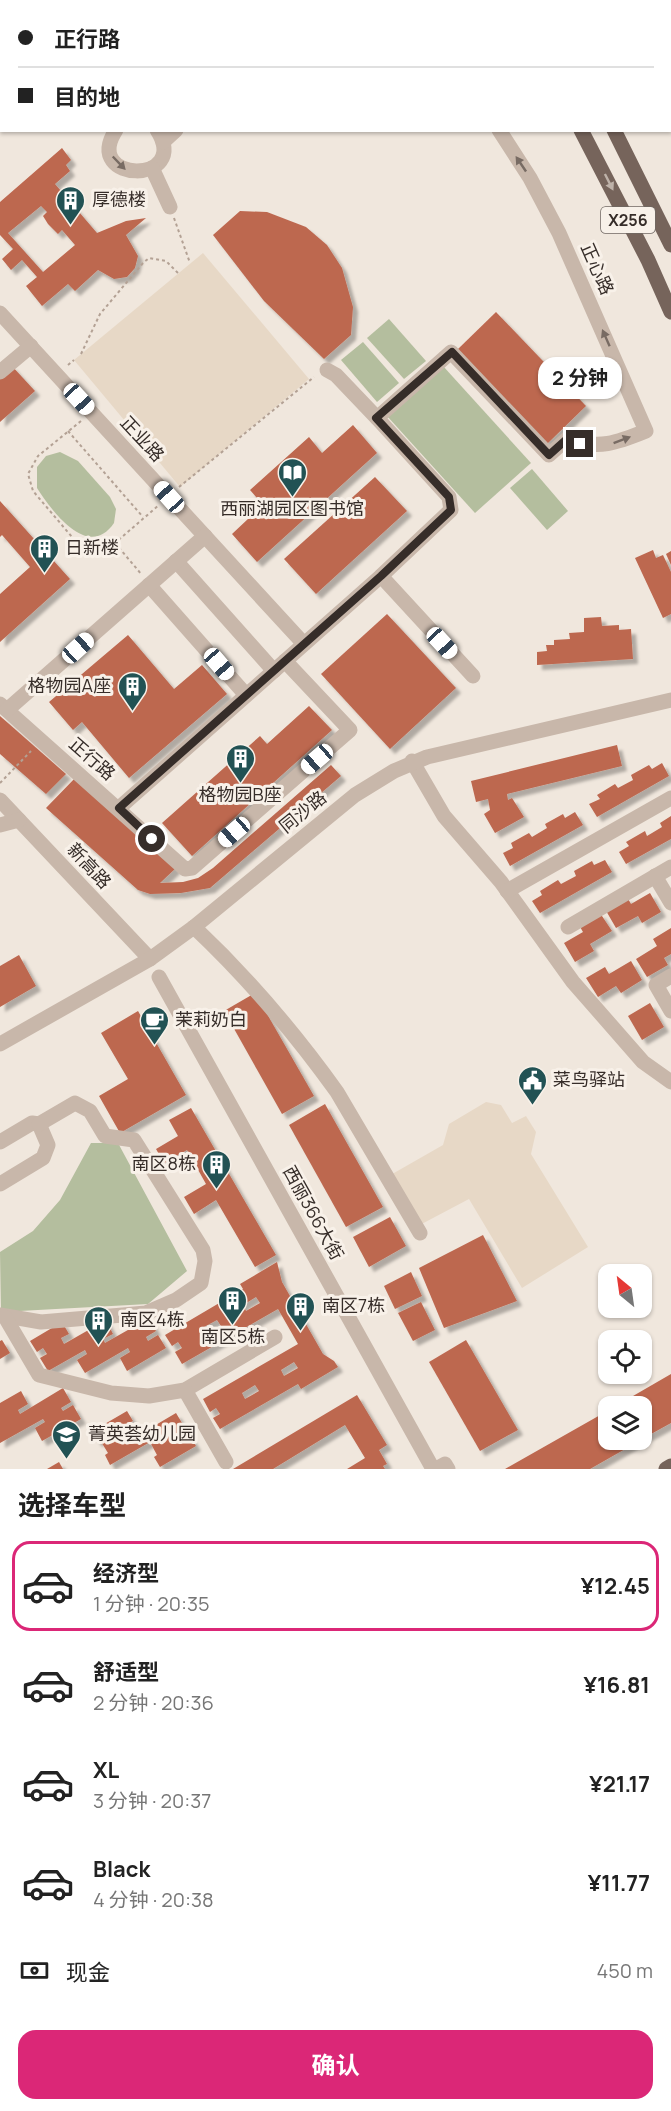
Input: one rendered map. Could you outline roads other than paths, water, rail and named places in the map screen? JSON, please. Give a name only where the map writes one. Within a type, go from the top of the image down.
[{"type":"main road","name":"X256","points":[[582,132],[648,260],[671,312]]},
{"type":"main road","name":"X256","points":[[615,132],[671,245]]},
{"type":"main road","points":[[666,1469],[671,1466]]},
{"type":"street","points":[[115,132],[110,146],[114,160],[118,166],[139,173],[152,168],[161,156],[160,136]]},
{"type":"street","name":"正心路","points":[[376,418],[452,352],[549,455],[568,438],[595,446],[614,444],[646,430],[559,233],[530,178],[500,132]]},
{"type":"street","points":[[152,168],[170,207]]},
{"type":"street","name":"正业路","points":[[0,313],[304,644]]},
{"type":"street","points":[[0,372],[31,346]]},
{"type":"street","points":[[119,808],[381,576],[447,515],[452,506],[449,497],[336,375],[327,370]]},
{"type":"street","points":[[4,707],[205,536]]},
{"type":"street","points":[[176,561],[280,666]]},
{"type":"street","points":[[381,576],[473,676]]},
{"type":"street","points":[[149,585],[246,695]]},
{"type":"street","name":"正行路","points":[[4,707],[185,869],[192,868],[350,730],[280,666]]},
{"type":"street","name":"同沙路","points":[[0,1044],[150,959],[194,927],[355,795],[412,761],[671,700]]},
{"type":"street","points":[[412,761],[444,816],[507,891],[573,982],[644,1062],[671,1082]]},
{"type":"street","points":[[507,891],[671,798]]},
{"type":"street","name":"新高路","points":[[0,800],[150,959]]},
{"type":"street","points":[[0,825],[19,820]]},
{"type":"street","points":[[568,927],[671,867]]},
{"type":"street","points":[[655,876],[671,903]]},
{"type":"street","points":[[194,927],[259,991],[321,1070],[420,1233]]},
{"type":"street","points":[[671,976],[656,985],[671,1011]]},
{"type":"street","name":"西丽366大街","points":[[159,977],[435,1469],[445,1464],[448,1469]]},
{"type":"street","points":[[0,1142],[32,1123],[39,1124],[75,1103],[90,1111],[105,1137],[134,1140],[203,1250],[205,1261],[201,1283],[176,1300],[146,1313],[41,1322],[3,1316]]},
{"type":"street","points":[[0,1184],[44,1158],[48,1145],[39,1124]]},
{"type":"street","points":[[3,1316],[39,1376],[111,1393],[149,1396],[185,1390],[275,1337]]},
{"type":"street","points":[[185,1390],[226,1462]]},
{"type":"place","name":"厚德楼","points":[[71,226]]},
{"type":"place","name":"西丽湖园区图书馆","points":[[292,498]]},
{"type":"place","name":"日新楼","points":[[44,574]]},
{"type":"place","name":"格物园A座","points":[[132,712]]},
{"type":"place","name":"格物园B座","points":[[240,784]]},
{"type":"place","name":"茉莉奶白","points":[[154,1046]]},
{"type":"place","name":"菜鸟驿站","points":[[532,1106]]},
{"type":"place","name":"南区8栋","points":[[217,1190]]},
{"type":"place","name":"南区5栋","points":[[233,1326]]},
{"type":"place","name":"南区7栋","points":[[301,1332]]},
{"type":"place","name":"南区4栋","points":[[99,1346]]},
{"type":"place","name":"菁英荟幼儿园","points":[[67,1460]]}]
